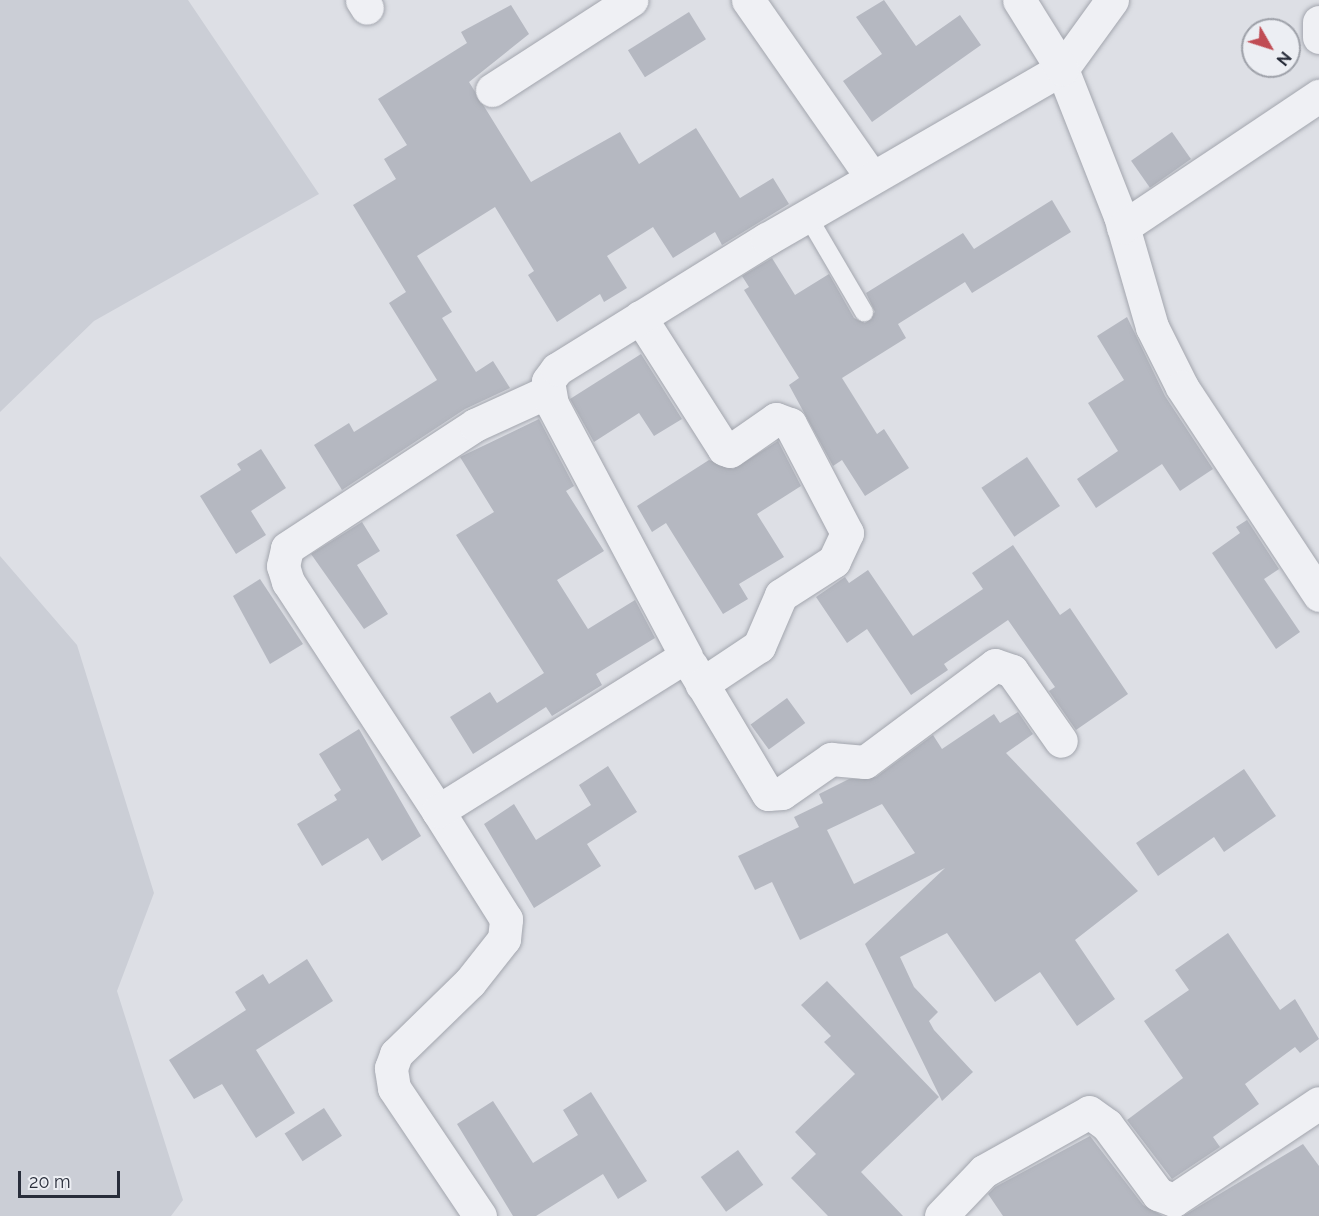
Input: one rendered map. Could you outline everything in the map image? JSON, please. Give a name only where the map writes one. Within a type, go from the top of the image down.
[{"type":"street","points":[[492,90],[631,0]]},
{"type":"street","points":[[748,0],[871,176]]},
{"type":"street","points":[[1019,0],[1062,69],[1123,226],[1152,327],[1182,387],[1319,595]]},
{"type":"street","points":[[480,1216],[394,1088],[391,1068],[396,1054],[470,982],[504,939],[506,919],[288,582],[283,566],[287,548],[475,424],[547,392],[557,369],[640,317],[871,176],[1062,69],[1112,0]]},
{"type":"street","points":[[1319,22],[1319,37]]},
{"type":"street","points":[[1123,226],[1319,96]]},
{"type":"street","points":[[438,811],[694,670],[759,646],[781,595],[834,561],[847,533],[790,424],[776,419],[730,451],[724,448],[640,317]]},
{"type":"street","points":[[547,392],[694,670],[763,789],[772,795],[831,759],[865,762],[995,665],[1012,671],[1061,741]]},
{"type":"street","points":[[941,1216],[984,1171],[1089,1112],[1107,1125],[1158,1194],[1174,1200],[1319,1103]]},
{"type":"lane","points":[[807,215],[864,312]]},
{"type":"shaded area","points":[[0,0],[188,0],[319,194],[94,321],[0,412]]},
{"type":"shaded area","points":[[0,556],[77,645],[154,893],[117,991],[183,1200],[171,1216],[0,1216]]},
{"type":"building","points":[[884,0],[916,46],[960,15],[981,45],[872,122],[843,81],[882,54],[856,17]]},
{"type":"building","points":[[511,5],[529,34],[469,82],[531,182],[620,132],[639,164],[696,128],[740,198],[773,178],[789,204],[722,245],[715,232],[673,258],[653,227],[607,256],[627,288],[604,302],[600,294],[557,322],[528,275],[534,271],[495,207],[417,256],[452,312],[442,318],[476,372],[493,361],[510,388],[465,409],[342,490],[314,445],[349,423],[354,432],[437,380],[389,303],[406,292],[353,205],[396,179],[384,159],[407,145],[378,99],[467,43],[461,32]]},
{"type":"building","points":[[689,12],[706,39],[645,77],[628,50]]},
{"type":"building","points":[[1172,132],[1191,159],[1150,188],[1131,161]]},
{"type":"building","points":[[1052,200],[1071,232],[972,293],[965,282],[898,324],[906,338],[842,378],[877,434],[884,429],[909,468],[865,496],[842,460],[833,466],[789,385],[799,378],[744,290],[749,287],[742,276],[772,258],[795,295],[829,274],[854,318],[865,323],[875,312],[866,293],[963,233],[974,249]]},
{"type":"building","points":[[1127,317],[1165,396],[1213,469],[1180,491],[1162,464],[1096,508],[1077,479],[1118,451],[1088,403],[1124,380],[1097,336]]},
{"type":"building","points":[[641,354],[682,419],[654,436],[639,413],[594,442],[570,399]]},
{"type":"building","points":[[539,419],[574,486],[566,491],[604,551],[557,580],[588,629],[635,600],[655,638],[596,674],[602,685],[552,716],[546,707],[473,754],[450,717],[490,692],[497,703],[544,673],[456,535],[494,512],[460,457]]},
{"type":"building","points":[[778,441],[801,486],[757,514],[784,557],[739,584],[748,599],[723,614],[666,523],[652,532],[637,506],[709,460],[733,469]]},
{"type":"building","points":[[261,449],[286,488],[251,511],[266,535],[236,554],[200,496],[241,470],[237,464]]},
{"type":"building","points":[[1027,457],[1060,506],[1014,537],[981,488]]},
{"type":"building","points":[[1247,520],[1279,569],[1264,579],[1300,632],[1276,649],[1212,553],[1240,533],[1236,527]]},
{"type":"building","points":[[362,522],[380,551],[357,565],[388,614],[364,629],[311,554]]},
{"type":"building","points":[[1013,545],[1060,615],[1070,608],[1128,694],[1076,730],[1049,691],[1055,687],[1008,620],[944,664],[948,670],[911,695],[867,629],[847,643],[816,597],[845,577],[849,583],[868,570],[913,636],[983,589],[972,573]]},
{"type":"building","points":[[260,579],[303,644],[270,664],[233,596]]},
{"type":"building","points":[[787,698],[805,723],[769,750],[751,724]]},
{"type":"building","points":[[1018,712],[1033,734],[1006,753],[1138,891],[1075,940],[1115,999],[1077,1026],[1040,972],[995,1002],[947,933],[900,957],[914,987],[938,1012],[929,1021],[934,1030],[973,1072],[942,1101],[865,944],[945,868],[800,940],[772,882],[755,890],[738,856],[799,827],[794,817],[823,803],[819,794],[849,779],[876,777],[933,735],[942,749],[994,714],[1000,723]],"holes":[[[882,804],[915,853],[854,884],[827,830]]]},
{"type":"building","points":[[359,729],[421,836],[382,861],[368,838],[322,866],[297,824],[337,800],[334,795],[341,790],[319,754]]},
{"type":"building","points":[[608,766],[637,812],[587,844],[601,866],[534,908],[484,824],[514,804],[536,840],[591,805],[579,785]]},
{"type":"building","points":[[1244,769],[1276,816],[1224,852],[1214,837],[1158,876],[1136,843]]},
{"type":"building","points":[[1228,933],[1280,1010],[1295,999],[1319,1039],[1300,1053],[1295,1047],[1245,1084],[1259,1104],[1213,1137],[1220,1147],[1172,1179],[1127,1120],[1183,1078],[1144,1021],[1189,990],[1175,970]]},
{"type":"building","points":[[307,959],[333,1001],[256,1050],[295,1113],[256,1138],[222,1084],[194,1099],[169,1060],[246,1010],[235,992],[263,974],[269,984]]},
{"type":"building","points":[[827,981],[939,1097],[861,1172],[903,1216],[828,1216],[791,1178],[816,1154],[795,1132],[855,1074],[824,1042],[831,1036],[801,1005]]},
{"type":"building","points":[[591,1092],[647,1181],[618,1199],[603,1174],[536,1216],[513,1216],[457,1124],[493,1101],[533,1163],[578,1135],[563,1110]]},
{"type":"building","points":[[324,1108],[342,1136],[303,1161],[285,1134]]},
{"type":"building","points":[[1090,1136],[1143,1205],[1163,1216],[1003,1216],[988,1194],[995,1187]]},
{"type":"building","points":[[1303,1144],[1319,1166],[1319,1216],[1183,1216]]},
{"type":"building","points":[[738,1150],[763,1185],[726,1212],[701,1177]]}]
